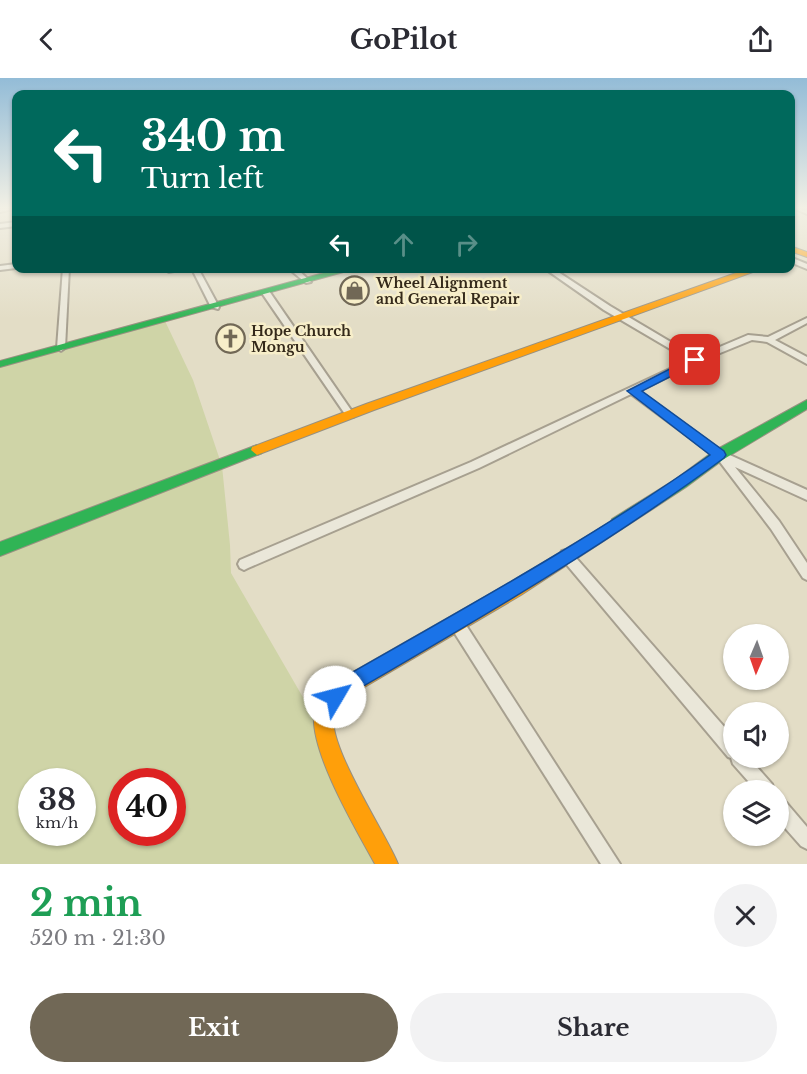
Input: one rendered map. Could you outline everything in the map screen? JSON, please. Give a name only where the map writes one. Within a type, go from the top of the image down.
[{"type":"street","points":[[60,348],[66,273]]},
{"type":"street","points":[[197,273],[214,307]]},
{"type":"street","points":[[297,273],[308,282]]},
{"type":"street","points":[[0,364],[338,273]]},
{"type":"street","points":[[555,273],[695,360]]},
{"type":"street","points":[[0,549],[350,415],[746,273]]},
{"type":"street","points":[[266,293],[350,415]]},
{"type":"street","points":[[769,340],[807,320]]},
{"type":"street","points":[[244,564],[475,465],[695,360],[751,337],[769,340],[807,361]]},
{"type":"street","points":[[633,391],[719,455],[807,495]]},
{"type":"street","points":[[387,864],[348,787],[333,750],[324,725],[324,713],[327,706],[344,688],[457,624],[681,483],[719,455],[807,404]]},
{"type":"street","points":[[719,455],[775,525],[807,574]]},
{"type":"street","points":[[566,555],[723,738]]},
{"type":"street","points":[[457,624],[611,864]]},
{"type":"street","points":[[747,768],[758,780]]},
{"type":"street","points":[[789,819],[807,840]]},
{"type":"green space","points":[[165,321],[193,380],[222,466],[231,573],[308,706],[374,864],[0,864],[0,365]]},
{"type":"traffic: fast","points":[[0,364],[336,273]]},
{"type":"traffic: fast","points":[[617,524],[681,483],[719,455],[807,404]]},
{"type":"traffic: fast","points":[[0,549],[257,450]]},
{"type":"traffic: slow","points":[[795,250],[807,255]]},
{"type":"traffic: slow","points":[[257,450],[370,407],[746,273]]},
{"type":"traffic: slow","points":[[387,864],[329,747],[324,714],[327,706],[344,688],[515,589],[617,524]]},
{"type":"place","name":"Wheel Alignment and General Repair","points":[[355,291]]},
{"type":"place","name":"Hope Church Mongu","points":[[230,339]]},
{"type":"route","points":[[335,697],[344,688],[515,589],[681,483],[719,455],[633,391],[695,360]]}]
